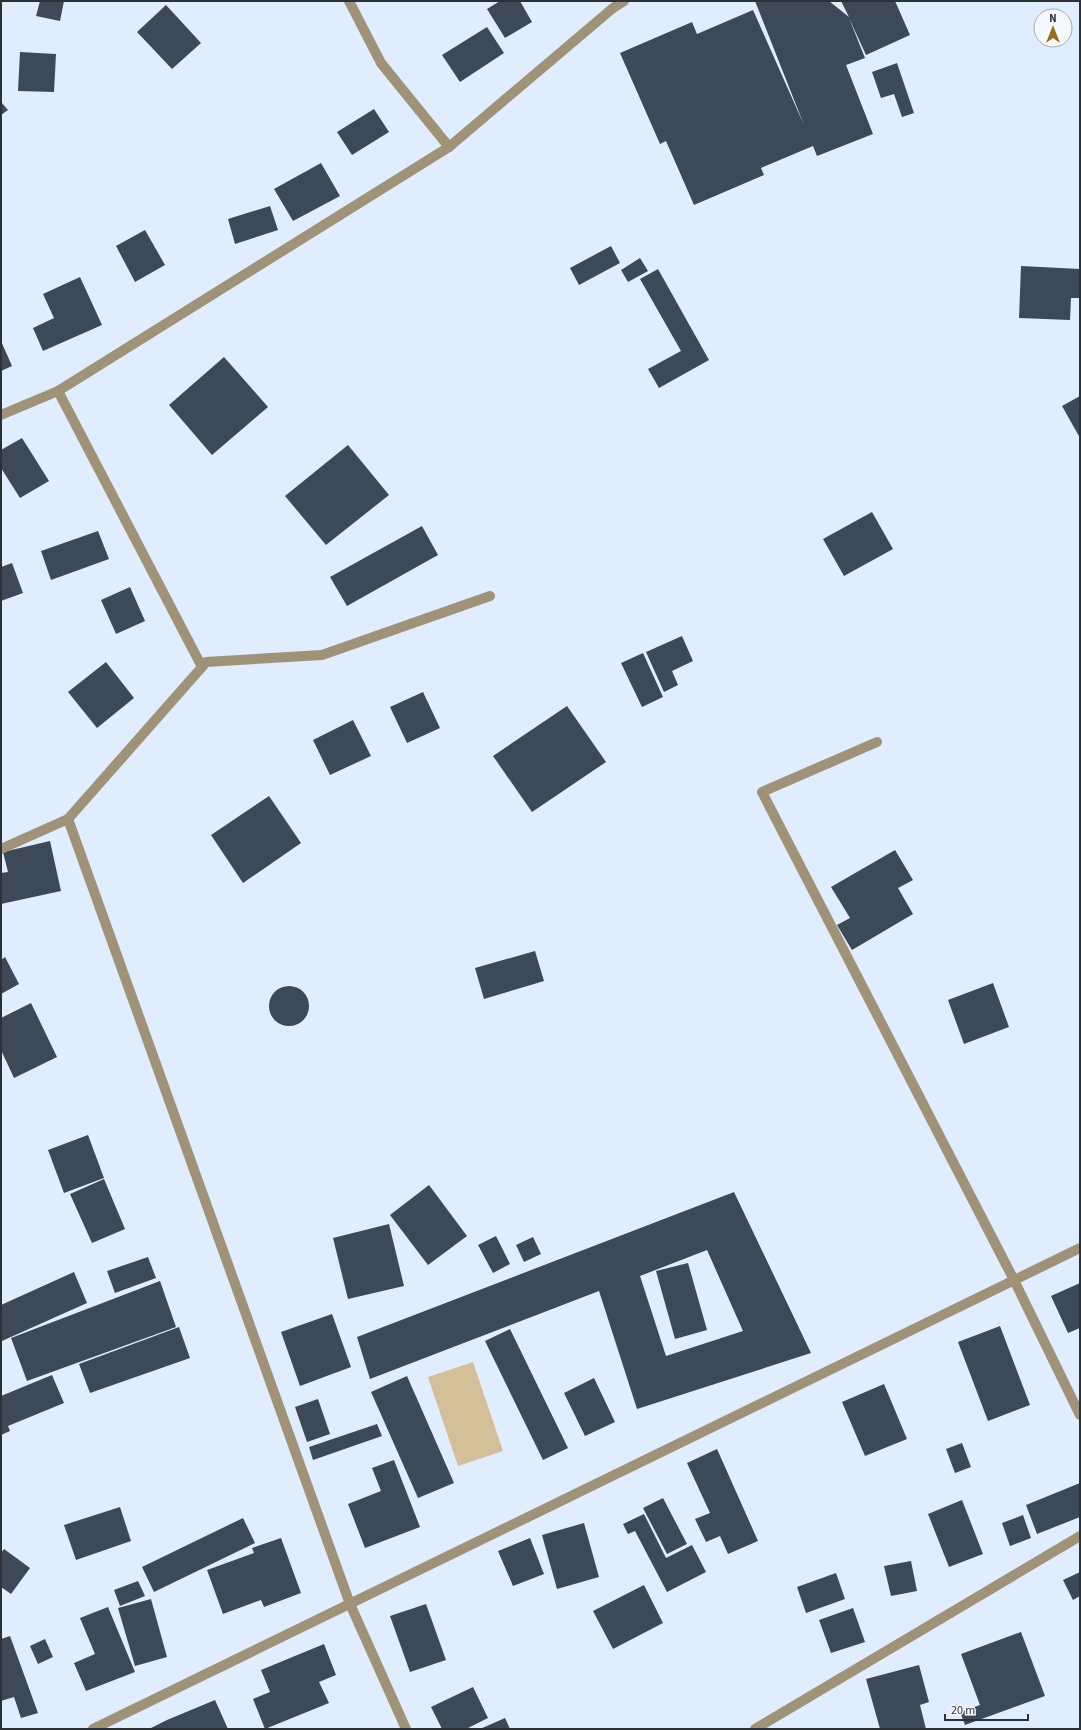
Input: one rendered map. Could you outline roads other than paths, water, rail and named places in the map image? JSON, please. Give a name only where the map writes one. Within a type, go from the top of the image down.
[{"type":"street","points":[[349,1],[381,63],[449,147]]},
{"type":"street","points":[[1,415],[58,391],[449,147],[613,8],[624,1]]},
{"type":"street","points":[[58,391],[202,666]]},
{"type":"street","points":[[1,849],[68,819],[206,662],[322,654],[490,596]]},
{"type":"street","points":[[878,742],[762,792],[1014,1280],[1080,1415]]},
{"type":"street","points":[[68,819],[350,1604],[406,1729]]},
{"type":"street","points":[[93,1729],[1080,1248]]},
{"type":"street","points":[[755,1729],[1080,1536]]}]
